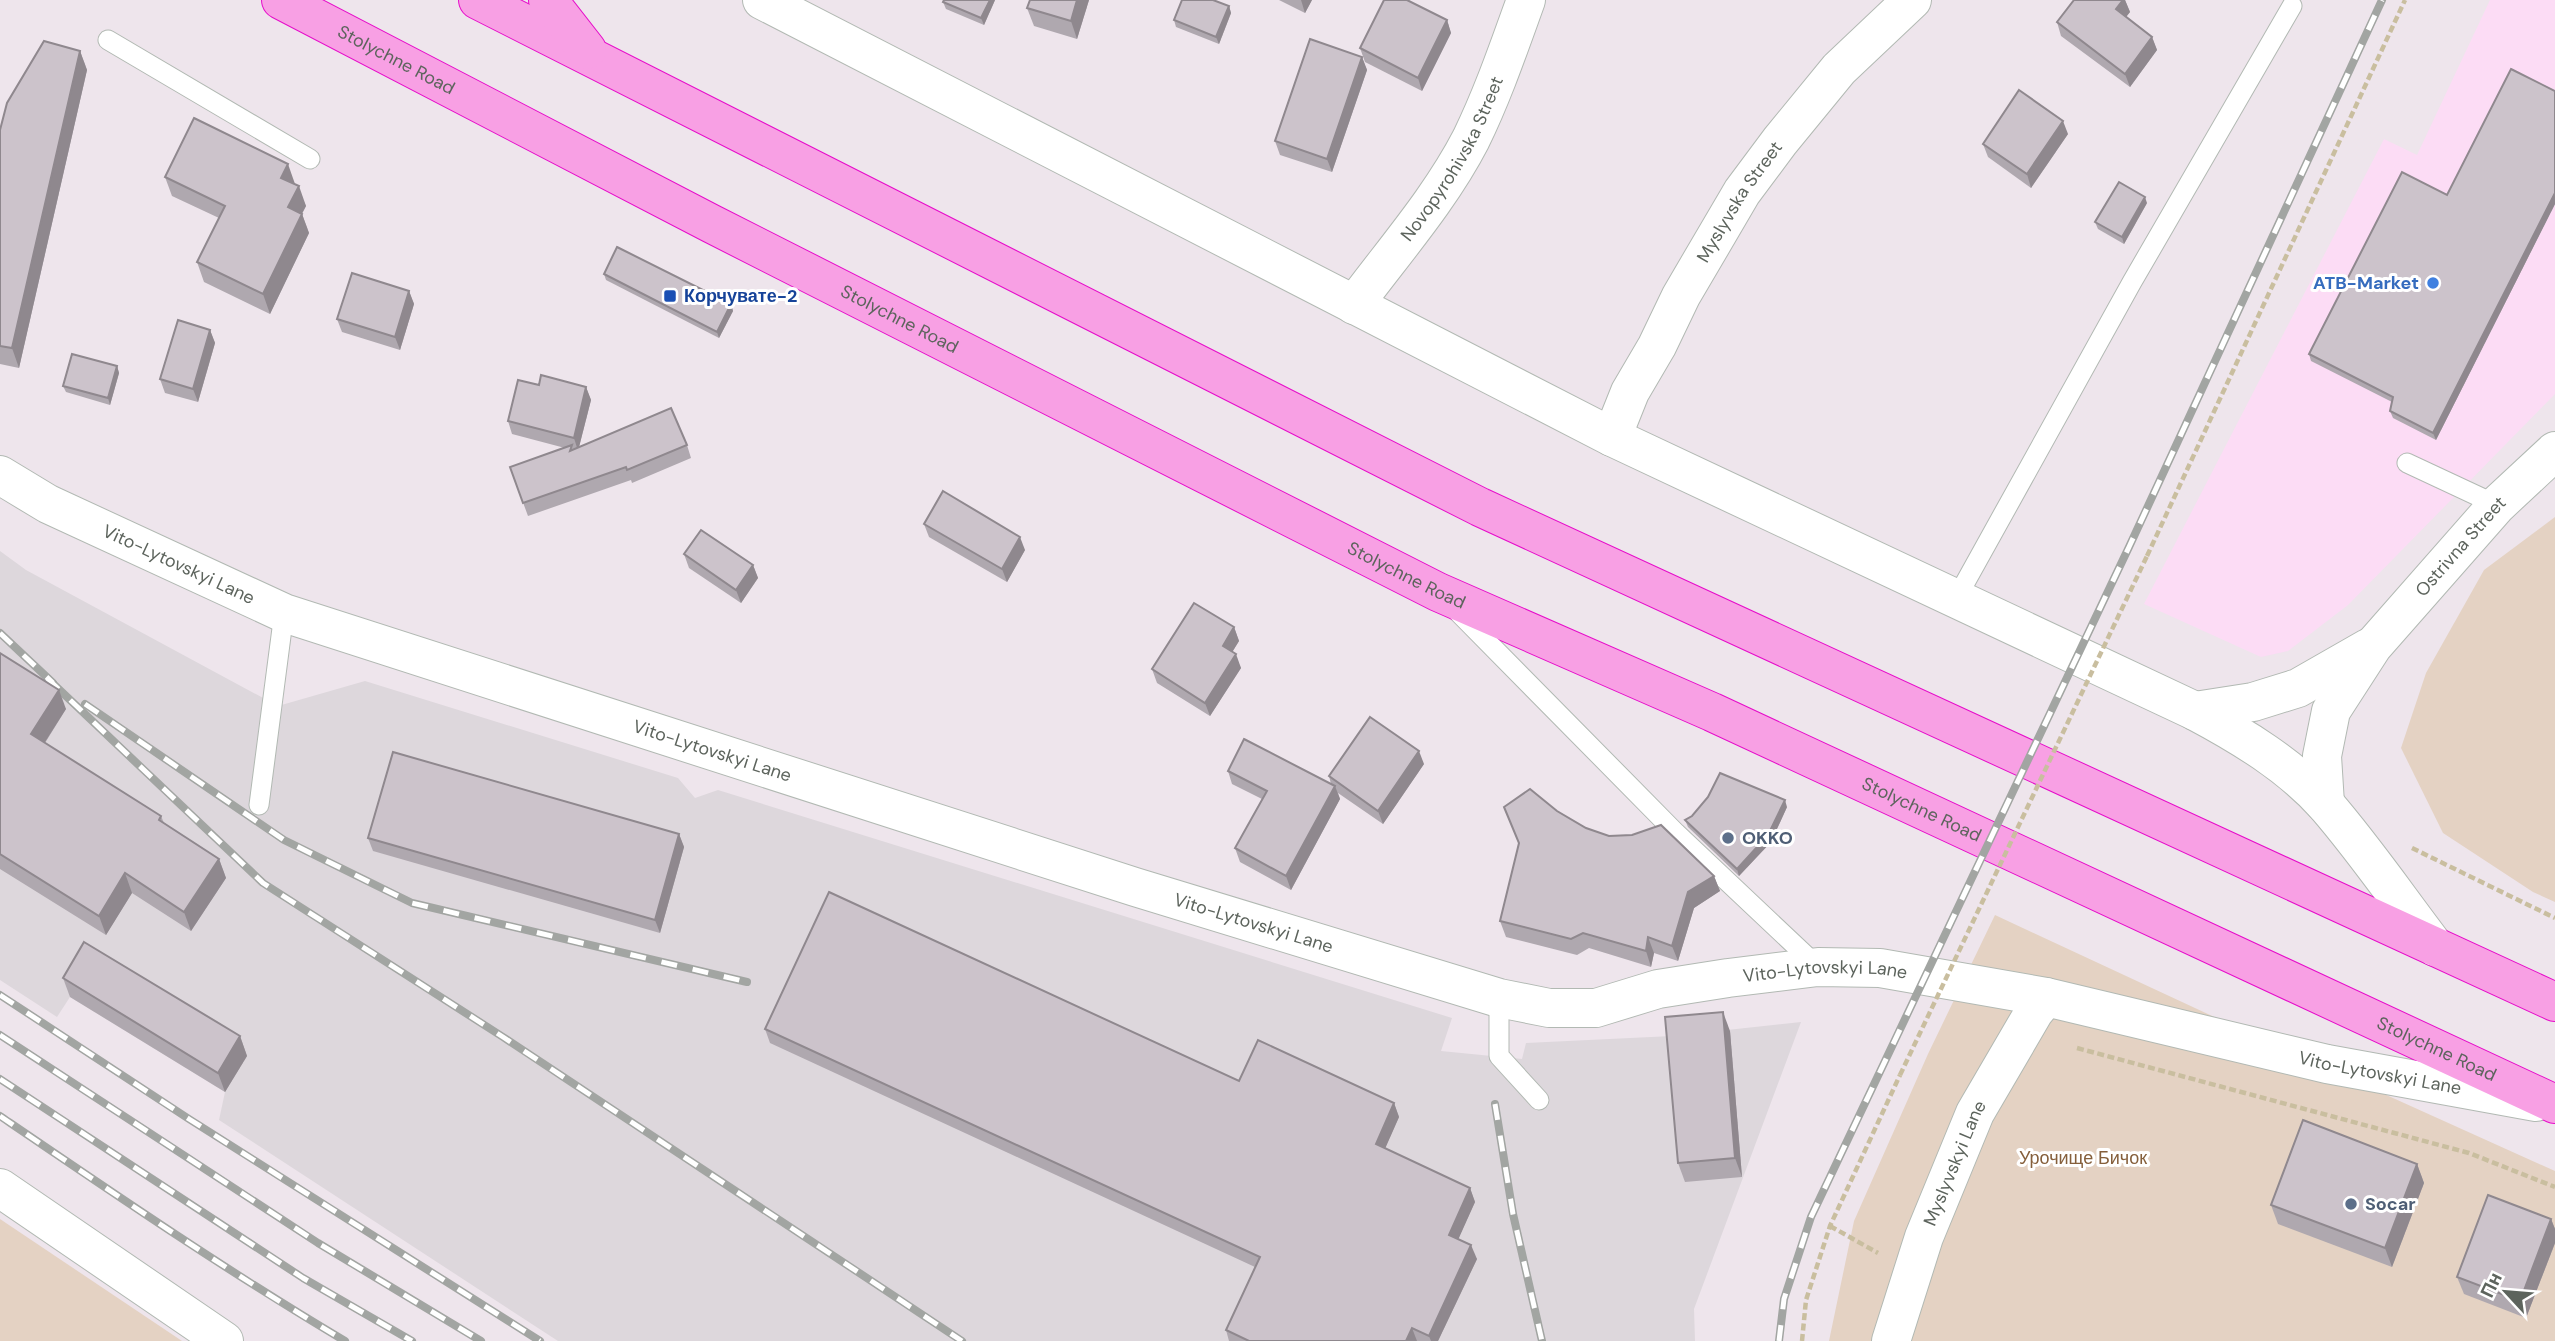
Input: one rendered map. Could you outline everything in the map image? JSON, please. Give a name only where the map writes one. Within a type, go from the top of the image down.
[{"type":"highway","name":"Stolychne Road","points":[[281,0],[712,224],[1438,592],[1712,712],[2555,1105]]},
{"type":"highway","points":[[478,0],[1480,507],[2555,1002]]},
{"type":"highway","points":[[548,0],[594,60]]},
{"type":"street","points":[[762,0],[1612,437],[2195,710],[2244,737],[2283,766],[2325,804],[2435,947]]},
{"type":"street","name":"Novopyrohivska Street","points":[[1354,305],[1432,202],[1470,141],[1500,75],[1526,0]]},
{"type":"street","name":"Myslyvska Street","points":[[1612,437],[1630,392],[1657,346],[1681,296],[1742,192],[1839,69],[1912,0]]},
{"type":"street","name":"Ostrivna Street","points":[[2325,804],[2322,756],[2331,711],[2373,646],[2497,505],[2555,451]]},
{"type":"street","name":"Vito-Lytovskyi Lane","points":[[0,475],[48,504],[284,613],[1122,883],[1499,998],[1549,1008],[1596,1008],[1658,989],[1818,967],[1880,968],[2046,997],[2327,1064],[2555,1105]]},
{"type":"street","name":"Ostrivna Street","points":[[2195,710],[2253,702],[2298,688],[2373,646]]},
{"type":"street","name":"Myslyvskyi Lane","points":[[1891,1341],[1924,1237],[1975,1113],[2046,997]]},
{"type":"street","points":[[0,1188],[224,1341]]},
{"type":"lane","points":[[1956,599],[2132,282],[2292,6]]},
{"type":"lane","points":[[108,40],[310,159]]},
{"type":"lane","points":[[2407,463],[2497,505]]},
{"type":"lane","points":[[1438,592],[1676,833],[1818,967]]},
{"type":"lane","points":[[259,805],[284,613]]},
{"type":"lane","points":[[1499,998],[1499,1056],[1539,1100]]},
{"type":"path","points":[[1802,1341],[1806,1300],[1830,1226],[2147,556],[2405,0]]},
{"type":"path","points":[[2403,840],[2412,848],[2555,918]]},
{"type":"path","points":[[2022,1033],[2469,1153],[2555,1187]]},
{"type":"path","points":[[1830,1226],[1913,1272]]},
{"type":"shaded area","points":[[2490,0],[2555,0],[2555,394],[2348,605],[2288,651],[2261,657],[2144,604],[2384,139],[2417,155]]},
{"type":"shaded area","points":[[0,551],[26,570],[278,706],[365,681],[678,778],[695,798],[718,790],[1452,1018],[1441,1051],[1522,1059],[1526,1043],[1672,1036],[1801,1022],[1694,1309],[1695,1341],[558,1341],[219,1120],[225,1092],[70,997],[57,1017],[0,980]]},
{"type":"green space","points":[[2555,517],[2555,902],[2533,892],[2443,833],[2401,748],[2426,673],[2484,570]]},
{"type":"green space","name":"Урочище Бичок","points":[[1995,915],[2555,1171],[2555,1341],[1829,1341],[1854,1221],[1928,1054]]},
{"type":"green space","points":[[0,1219],[182,1341],[0,1341]]},
{"type":"building","points":[[990,0],[981,18],[943,2]]},
{"type":"building","points":[[1030,0],[1077,0],[1071,21],[1027,8]]},
{"type":"building","points":[[1182,0],[1213,0],[1229,6],[1216,37],[1174,20]]},
{"type":"building","points":[[1384,0],[1407,0],[1447,20],[1418,78],[1360,48]]},
{"type":"building","points":[[2074,0],[2123,0],[2116,9],[2152,37],[2125,74],[2057,22]]},
{"type":"building","points":[[1310,39],[1362,57],[1327,159],[1275,141]]},
{"type":"building","points":[[44,41],[80,51],[12,348],[0,346],[0,130],[7,103]]},
{"type":"building","name":"ATB-Market","points":[[2511,69],[2555,91],[2555,193],[2433,433],[2390,411],[2393,397],[2309,354],[2402,172],[2447,195]]},
{"type":"building","points":[[2019,90],[2063,121],[2027,174],[1983,144]]},
{"type":"building","points":[[194,118],[288,164],[281,178],[299,186],[288,207],[302,214],[263,294],[197,262],[225,206],[165,177]]},
{"type":"building","points":[[2119,182],[2145,197],[2122,237],[2095,222]]},
{"type":"building","name":"Корчувате-2","points":[[617,247],[731,304],[717,332],[604,274]]},
{"type":"building","points":[[352,273],[409,291],[395,337],[337,319]]},
{"type":"building","points":[[178,320],[210,330],[193,389],[160,379]]},
{"type":"building","points":[[72,354],[117,366],[108,398],[63,386]]},
{"type":"building","points":[[541,375],[586,387],[574,438],[508,421],[518,380],[539,385]]},
{"type":"building","points":[[671,408],[687,445],[627,470],[626,467],[523,503],[510,467],[572,445],[570,451]]},
{"type":"building","points":[[943,491],[1020,537],[1002,569],[924,524]]},
{"type":"building","points":[[701,530],[753,565],[736,590],[684,554]]},
{"type":"building","points":[[1194,603],[1234,627],[1223,646],[1236,654],[1205,703],[1152,669]]},
{"type":"building","points":[[0,653],[59,690],[31,734],[161,816],[159,820],[219,859],[184,912],[125,873],[99,916],[0,854]]},
{"type":"building","points":[[1370,717],[1419,751],[1378,811],[1329,776]]},
{"type":"building","points":[[1244,739],[1335,786],[1286,876],[1235,848],[1267,791],[1228,771]]},
{"type":"building","points":[[393,752],[679,834],[655,920],[368,838]]},
{"type":"building","points":[[1720,773],[1785,800],[1768,835],[1737,869],[1685,820],[1692,816],[1708,797]]},
{"type":"building","points":[[1530,789],[1557,811],[1586,828],[1609,836],[1632,835],[1661,825],[1714,876],[1688,892],[1672,946],[1648,937],[1646,951],[1583,933],[1571,939],[1500,921],[1519,843],[1504,807]]},
{"type":"building","points":[[829,892],[1239,1081],[1258,1040],[1394,1103],[1376,1144],[1470,1188],[1449,1235],[1471,1245],[1429,1336],[1412,1328],[1406,1341],[1249,1341],[1226,1330],[1260,1257],[765,1029]]},
{"type":"building","points":[[84,942],[240,1036],[218,1073],[63,978]]},
{"type":"building","points":[[1723,1012],[1735,1158],[1678,1163],[1665,1017]]},
{"type":"building","name":"Socar","points":[[2303,1120],[2417,1164],[2385,1248],[2271,1205]]},
{"type":"building","points":[[2488,1195],[2551,1219],[2520,1301],[2457,1277]]},
{"type":"railway","points":[[1779,1341],[1784,1299],[1811,1217],[2129,547],[2382,0]]},
{"type":"railway","points":[[0,633],[53,683]]},
{"type":"railway","points":[[47,678],[263,883],[503,1037],[962,1341]]},
{"type":"railway","points":[[85,704],[284,840],[412,903],[747,982]]},
{"type":"railway","points":[[0,995],[189,1119],[540,1341]]},
{"type":"railway","points":[[0,1035],[318,1243],[481,1341]]},
{"type":"railway","points":[[0,1079],[303,1278],[412,1341]]},
{"type":"railway","points":[[1495,1104],[1513,1214],[1542,1341]]},
{"type":"railway","points":[[0,1116],[128,1203],[345,1341]]},
{"type":"place","name":"ATB-Market","points":[[2433,283]]},
{"type":"place","name":"Корчувате-2","points":[[670,296]]},
{"type":"place","name":"OKKO","points":[[1728,838]]},
{"type":"place","name":"Socar","points":[[2351,1204]]}]
